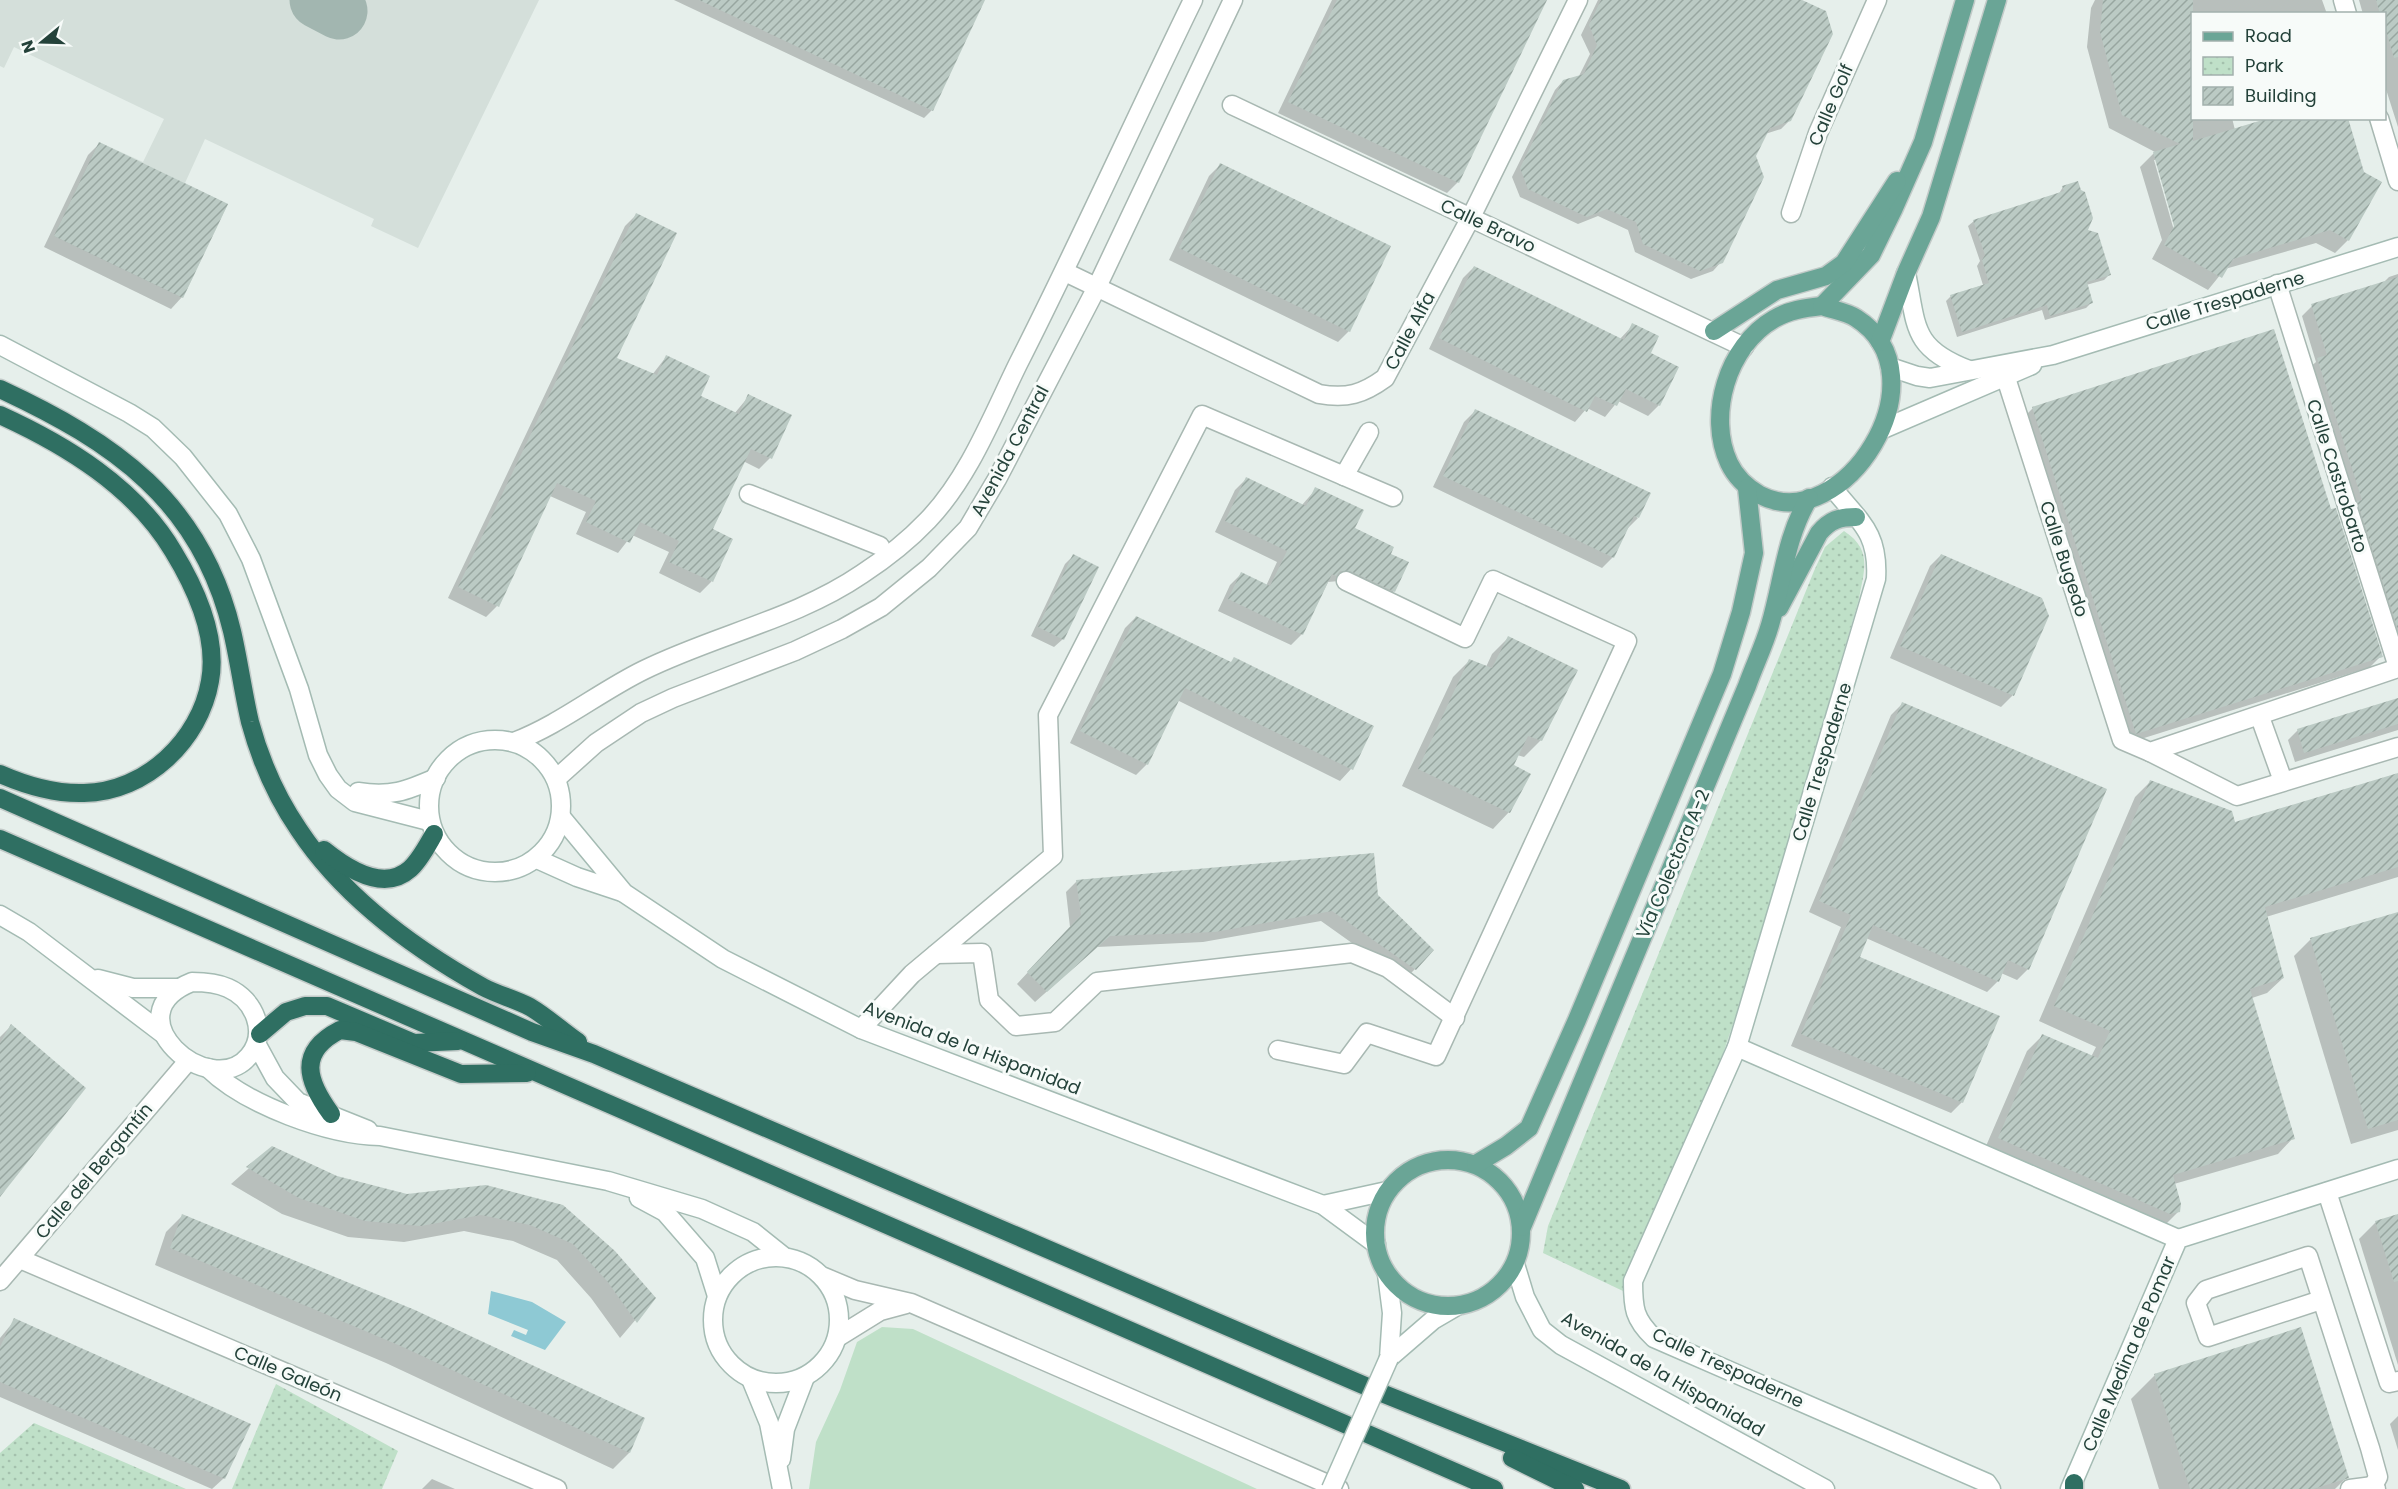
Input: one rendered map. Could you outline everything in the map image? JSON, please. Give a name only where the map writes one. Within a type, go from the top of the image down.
[{"type":"highway","points":[[0,388],[57,416],[113,451],[169,504],[190,532],[222,597],[250,722],[270,778],[299,830],[340,883],[402,934],[485,988],[529,1007],[594,1054]]},
{"type":"highway","points":[[0,415],[66,449],[92,467],[118,487],[161,533],[188,579],[200,608],[209,641],[211,661],[211,680],[194,726],[181,745],[162,763],[135,780],[109,790],[85,794],[56,791],[0,774]]},
{"type":"highway","points":[[0,798],[532,1032],[594,1054],[1399,1401],[1621,1489]]},
{"type":"highway","points":[[299,830],[349,869],[372,877],[385,878],[397,877],[411,869],[432,827]]},
{"type":"highway","points":[[0,839],[1494,1489]]},
{"type":"highway","points":[[259,1039],[286,1012],[305,1006],[327,1006],[414,1043],[462,1041]]},
{"type":"highway","points":[[331,1114],[315,1092],[310,1074],[311,1059],[318,1046],[340,1030],[356,1032],[461,1074],[534,1073]]},
{"type":"highway","points":[[1399,1401],[1575,1489]]},
{"type":"main road","points":[[1822,306],[1871,255],[1923,142],[1965,0]]},
{"type":"main road","points":[[1880,342],[1906,273],[1931,217],[1997,0]]},
{"type":"main road","points":[[1714,332],[1777,290],[1826,276],[1844,263],[1923,142]]},
{"type":"main road","points":[[1822,306],[1854,316],[1869,327],[1880,342],[1890,367],[1891,396],[1883,429],[1868,456],[1848,476],[1809,498],[1791,502],[1770,500],[1747,488],[1733,472],[1721,447],[1719,423],[1721,401],[1728,377],[1744,347],[1773,320],[1800,308],[1822,306]]},
{"type":"main road","name":"Vía Colectora A-2","points":[[1476,1164],[1529,1128],[1577,1020],[1722,674],[1741,612],[1754,553],[1747,488]]},
{"type":"main road","name":"Vía Colectora A-2","points":[[1522,1227],[1770,626],[1784,560],[1796,519],[1809,498]]},
{"type":"main road","points":[[1770,626],[1819,533],[1827,524],[1841,517],[1856,517]]},
{"type":"main road","points":[[1456,1159],[1476,1164],[1493,1174],[1508,1189],[1517,1207],[1522,1227],[1521,1246],[1506,1280],[1492,1293],[1475,1302],[1457,1306],[1431,1305],[1406,1293],[1387,1274],[1376,1244],[1375,1226],[1387,1191],[1401,1176],[1417,1165],[1437,1160],[1456,1159]]},
{"type":"street","name":"Avenida Central","points":[[514,742],[559,721],[599,694],[645,669],[781,616],[826,595],[862,575],[928,520],[968,464],[1065,272],[1193,0]]},
{"type":"street","name":"Avenida Central","points":[[556,779],[596,743],[641,713],[842,629],[881,607],[929,568],[968,528],[981,508],[1096,289],[1233,0]]},
{"type":"street","name":"Calle Alfa","points":[[1065,272],[1096,289],[1319,394],[1337,397],[1354,396],[1366,392],[1385,378],[1471,217],[1578,0]]},
{"type":"street","name":"Calle Golf","points":[[1791,213],[1818,132],[1877,0]]},
{"type":"street","name":"Calle Bravo","points":[[1232,105],[1744,347]]},
{"type":"street","points":[[2380,120],[2398,181]]},
{"type":"street","name":"Calle Trespaderne","points":[[1890,367],[1930,378],[2053,355],[2398,247]]},
{"type":"street","points":[[1906,273],[1917,332],[1933,352],[1969,370]]},
{"type":"street","name":"Calle Castrobarto","points":[[2150,752],[2260,717],[2398,667],[2277,284]]},
{"type":"street","points":[[0,345],[98,394],[153,428],[203,479],[228,514],[251,559],[299,689],[318,755],[338,789],[356,802],[394,810],[432,827]]},
{"type":"street","name":"Calle Trespaderne","points":[[1883,429],[2006,378],[2053,355]]},
{"type":"street","name":"Calle Bugedo","points":[[2006,378],[2122,740],[2150,752]]},
{"type":"street","points":[[861,1029],[912,974],[1053,856],[1048,715],[1202,415],[1394,497]]},
{"type":"street","points":[[1344,476],[1369,432]]},
{"type":"street","name":"Calle Trespaderne","points":[[1832,487],[1874,542],[1877,560],[1876,579],[1737,1047],[1633,1281],[1633,1305],[1640,1324],[1654,1338],[1987,1483],[1991,1489]]},
{"type":"street","points":[[749,494],[880,546]]},
{"type":"street","points":[[1278,1050],[1344,1064],[1367,1033],[1436,1056],[1627,641],[1493,579],[1465,638],[1346,581]]},
{"type":"street","points":[[2260,717],[2283,781]]},
{"type":"street","points":[[493,739],[514,742],[531,750],[546,762],[556,779],[561,798],[561,817],[556,833],[537,859],[507,872],[490,873],[472,869],[456,861],[443,849],[432,827],[429,807],[436,778],[443,764],[473,742],[493,739]]},
{"type":"street","points":[[2150,752],[2237,796],[2398,747]]},
{"type":"street","points":[[338,789],[379,795],[402,792],[436,778]]},
{"type":"street","name":"Avenida de la Hispanidad","points":[[561,817],[624,893]]},
{"type":"street","name":"Avenida de la Hispanidad","points":[[537,859],[577,877],[624,893],[723,959],[861,1029],[1323,1205],[1376,1244]]},
{"type":"street","points":[[0,915],[29,932],[162,1034],[172,1048],[188,1061],[208,1068],[231,1068],[247,1059],[259,1039]]},
{"type":"street","points":[[936,954],[982,953],[988,1000],[1016,1026],[1055,1022],[1097,982],[1352,953],[1388,968],[1455,1018]]},
{"type":"street","points":[[83,973],[112,984],[133,988],[177,988],[192,982],[229,988],[243,999],[255,1014],[259,1039],[275,1078],[298,1102],[381,1136]]},
{"type":"street","points":[[162,1034],[159,1016],[166,1000],[177,988]]},
{"type":"street","points":[[1737,1047],[2178,1239]]},
{"type":"street","name":"Calle del Bergantín","points":[[0,1281],[188,1061]]},
{"type":"street","points":[[208,1068],[226,1086],[315,1125],[354,1135],[381,1136],[608,1181],[702,1209],[753,1232],[783,1256]]},
{"type":"street","name":"Calle Medina de Pomar","points":[[2075,1488],[2178,1239],[2398,1169]]},
{"type":"street","points":[[608,1181],[665,1212],[705,1258],[717,1296]]},
{"type":"street","points":[[1323,1205],[1387,1191]]},
{"type":"street","points":[[2327,1192],[2390,1383],[2398,1381]]},
{"type":"street","points":[[824,1277],[835,1295],[840,1316],[838,1337],[826,1361],[805,1377],[787,1383],[768,1384],[751,1379],[731,1365],[717,1344],[712,1320],[717,1296],[727,1279],[743,1265],[762,1257],[783,1256],[805,1263],[824,1277],[855,1290],[911,1303],[1339,1489]]},
{"type":"street","points":[[2321,1300],[2208,1337],[2196,1303],[2206,1290],[2308,1256],[2378,1477],[2375,1488],[2350,1489]]},
{"type":"street","name":"Calle Galeón","points":[[20,1259],[557,1489]]},
{"type":"street","name":"Avenida de la Hispanidad","points":[[1515,1264],[1525,1297],[1542,1330],[1561,1345],[1825,1489]]},
{"type":"street","points":[[1331,1489],[1389,1358],[1392,1313],[1387,1274]]},
{"type":"street","points":[[838,1337],[880,1311],[911,1303]]},
{"type":"street","points":[[1389,1358],[1433,1320],[1457,1306]]},
{"type":"street","points":[[779,1470],[785,1429],[805,1377]]},
{"type":"street","points":[[751,1379],[769,1423],[782,1489]]},
{"type":"shaded area","points":[[0,0],[539,0],[418,248],[371,226],[374,219],[205,139],[185,183],[228,204],[183,298],[54,236],[99,142],[143,162],[164,119],[14,47],[4,68],[0,66]]},
{"type":"green space","points":[[1844,531],[1853,538],[1863,553],[1864,570],[1859,599],[1750,973],[1723,1054],[1628,1269],[1623,1291],[1543,1253],[1548,1226],[1814,571],[1825,547]]},
{"type":"green space","points":[[882,1327],[913,1329],[1257,1489],[809,1489],[816,1442],[840,1390],[857,1342]]},
{"type":"green space","points":[[276,1384],[398,1451],[382,1489],[232,1489]]},
{"type":"green space","points":[[34,1423],[186,1489],[0,1489],[0,1453]]},
{"type":"water","points":[[491,1291],[532,1302],[566,1322],[545,1350],[511,1336],[514,1330],[526,1335],[528,1330],[488,1314]]},
{"type":"building","points":[[699,0],[985,0],[933,111]]},
{"type":"building","points":[[1337,0],[1547,0],[1459,183],[1288,102]]},
{"type":"building","points":[[1601,0],[1802,0],[1826,11],[1833,34],[1791,121],[1770,128],[1756,156],[1764,177],[1723,263],[1700,271],[1643,244],[1636,222],[1607,209],[1587,217],[1528,189],[1520,168],[1563,80],[1584,74],[1597,45],[1589,25]]},
{"type":"building","points":[[2103,0],[2193,0],[2191,120],[2193,120],[2193,141],[2262,120],[2349,120],[2364,172],[2382,182],[2349,241],[2330,230],[2233,259],[2222,278],[2164,245],[2174,226],[2153,152],[2180,144],[2122,115],[2100,32]]},
{"type":"building","points":[[2376,0],[2398,0],[2398,57],[2394,58],[2386,30],[2386,12],[2379,12]]},
{"type":"building","points":[[99,142],[228,204],[183,298],[54,236]]},
{"type":"building","points":[[1220,163],[1391,246],[1350,332],[1179,248]]},
{"type":"building","points":[[2078,181],[2081,190],[2085,192],[2093,218],[2088,230],[2098,233],[2111,275],[2087,282],[2093,303],[2050,316],[2047,305],[1962,332],[1950,295],[1989,283],[1982,260],[1985,255],[1973,220],[2064,191],[2062,186]]},
{"type":"building","points":[[636,213],[677,233],[617,358],[657,375],[666,355],[710,376],[701,396],[739,414],[748,394],[792,415],[772,459],[751,449],[713,529],[733,539],[713,582],[669,562],[679,541],[640,522],[630,543],[586,522],[596,501],[557,483],[499,607],[458,587]]},
{"type":"building","points":[[1474,266],[1624,340],[1632,323],[1659,336],[1651,353],[1679,367],[1660,406],[1626,389],[1617,406],[1595,396],[1587,412],[1439,338]]},
{"type":"building","points":[[2398,277],[2398,630],[2357,501],[2362,500],[2317,358],[2327,355],[2311,304]]},
{"type":"building","points":[[2274,329],[2331,509],[2336,508],[2383,657],[2136,734],[2032,407]]},
{"type":"building","points":[[1475,409],[1651,493],[1639,518],[1634,516],[1614,558],[1443,476]]},
{"type":"building","points":[[1246,477],[1306,506],[1315,487],[1364,510],[1355,528],[1394,547],[1391,554],[1409,562],[1395,592],[1350,571],[1340,571],[1336,576],[1332,574],[1303,635],[1228,599],[1241,572],[1270,586],[1287,551],[1225,521]]},
{"type":"building","points":[[1073,554],[1099,567],[1064,640],[1038,627]]},
{"type":"building","points":[[1941,554],[2042,598],[2049,616],[2014,696],[1900,646]]},
{"type":"building","points":[[1136,616],[1231,662],[1234,657],[1374,726],[1353,770],[1185,688],[1148,765],[1080,731]]},
{"type":"building","points":[[1508,636],[1578,670],[1542,741],[1528,736],[1514,765],[1531,774],[1510,813],[1418,769],[1469,659],[1492,668]]},
{"type":"building","points":[[2398,698],[2398,724],[2304,753],[2297,729]]},
{"type":"building","points":[[1902,702],[2107,789],[2029,970],[2008,960],[1999,982],[1873,925],[1860,957],[2000,1016],[1963,1103],[1801,1034],[1851,915],[1819,901]]},
{"type":"building","points":[[2398,773],[2398,867],[2265,907],[2284,978],[2250,989],[2295,1139],[2173,1175],[2181,1204],[2180,1212],[2170,1214],[1998,1138],[2042,1034],[2098,1058],[2110,1031],[2054,1006],[2150,780],[2232,811],[2235,822]]},
{"type":"building","points":[[1374,853],[1378,895],[1434,950],[1416,970],[1332,911],[1215,932],[1110,936],[1047,992],[1027,972],[1081,915],[1076,880]]},
{"type":"building","points":[[2398,912],[2398,1120],[2368,1129],[2310,938]]},
{"type":"building","points":[[11,1024],[86,1088],[0,1197],[0,1043]]},
{"type":"building","points":[[272,1146],[337,1176],[407,1194],[486,1185],[563,1205],[615,1251],[656,1298],[637,1323],[607,1281],[573,1244],[530,1225],[481,1215],[421,1226],[365,1221],[299,1198],[246,1167]]},
{"type":"building","points":[[182,1214],[415,1310],[645,1418],[630,1453],[403,1347],[170,1248]]},
{"type":"building","points":[[2398,1214],[2398,1281],[2394,1282],[2375,1221]]},
{"type":"building","points":[[14,1318],[251,1424],[225,1479],[0,1382],[0,1347]]},
{"type":"building","points":[[2301,1327],[2349,1478],[2313,1489],[2190,1489],[2154,1374]]},
{"type":"taxiway","points":[[318,0],[339,11]]}]
